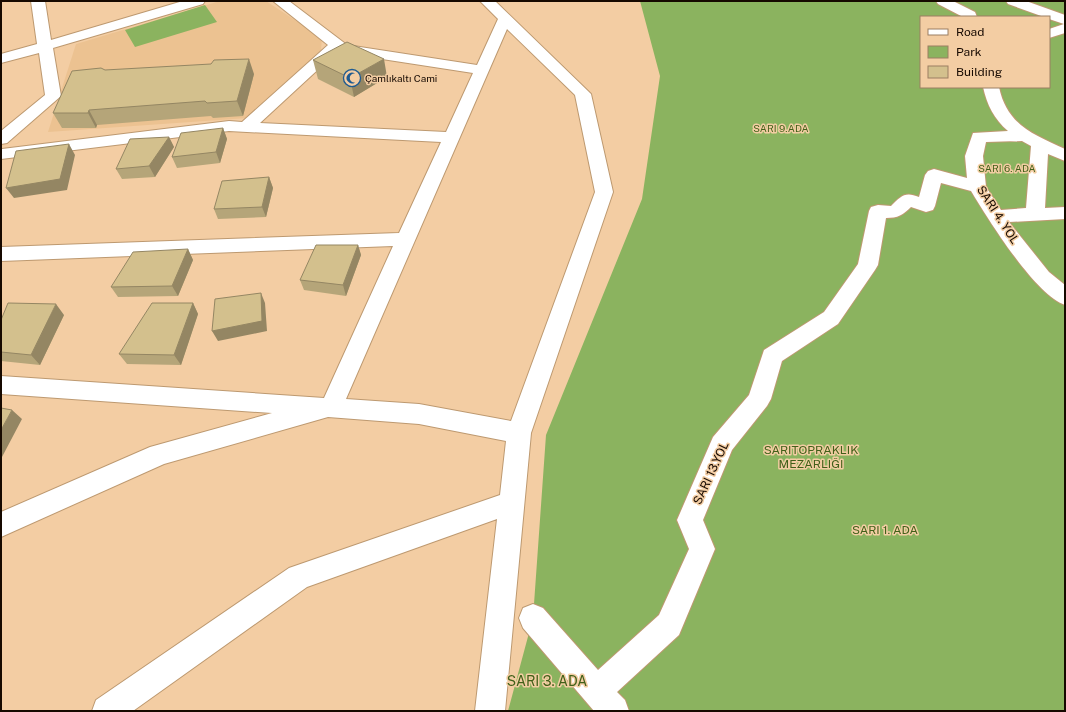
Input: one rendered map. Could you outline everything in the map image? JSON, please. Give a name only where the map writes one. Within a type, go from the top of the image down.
[{"type":"street","points":[[2,147],[53,96],[38,1]]},
{"type":"street","points":[[1,59],[198,1]]},
{"type":"street","points":[[280,1],[343,49],[482,70]]},
{"type":"street","points":[[487,1],[583,94],[604,192],[519,433],[490,711]]},
{"type":"street","points":[[943,1],[970,16]]},
{"type":"street","points":[[1013,1],[1065,20]]},
{"type":"street","points":[[1,525],[159,455],[330,407],[505,18]]},
{"type":"street","points":[[1050,34],[1065,28]]},
{"type":"street","points":[[246,127],[337,44]]},
{"type":"street","points":[[991,88],[991,93],[999,113],[1023,136],[1065,156]]},
{"type":"street","points":[[2,147],[229,126],[452,137]]},
{"type":"street","name":"SARI 4. YOL","points":[[1023,136],[979,137],[974,156],[977,187],[996,216],[1042,277],[1065,296]]},
{"type":"street","points":[[1035,214],[1040,144]]},
{"type":"street","name":"SARI 13.YOL","points":[[605,701],[669,625],[702,549],[690,520],[722,444],[759,399],[772,356],[831,318],[868,265],[878,211],[895,212],[908,199],[926,206],[934,175],[977,187]]},
{"type":"street","points":[[996,216],[1065,213]]},
{"type":"street","points":[[1,254],[406,239]]},
{"type":"street","points":[[1,385],[419,414],[519,433]]},
{"type":"street","points":[[107,711],[299,577],[512,502]]},
{"type":"street","points":[[533,618],[605,701]]},
{"type":"shaded area","points":[[220,1],[266,1],[322,38],[321,50],[248,118],[48,132],[76,44]]},
{"type":"green space","name":"SARITOPRAKLIK MEZARLIĞI","points":[[640,1],[1065,1],[1065,711],[508,711],[533,618],[546,435],[642,199],[660,76]]},
{"type":"green space","points":[[205,5],[217,22],[135,47],[125,30]]},
{"type":"building","points":[[347,42],[384,59],[350,78],[313,60]]},
{"type":"building","points":[[249,59],[237,101],[207,103],[205,101],[89,110],[88,113],[53,113],[72,71],[101,68],[105,70],[211,64],[214,60]]},
{"type":"building","points":[[223,128],[216,152],[172,157],[181,133]]},
{"type":"building","points":[[169,137],[149,166],[116,169],[130,139]]},
{"type":"building","points":[[69,144],[60,179],[6,188],[16,151]]},
{"type":"building","points":[[269,177],[262,207],[214,209],[222,181]]},
{"type":"building","points":[[316,245],[358,245],[343,285],[300,280]]},
{"type":"building","points":[[188,249],[172,286],[111,287],[133,252]]},
{"type":"building","points":[[261,293],[262,321],[212,331],[215,299]]},
{"type":"building","points":[[8,303],[56,304],[31,355],[1,352],[1,320]]},
{"type":"building","points":[[152,303],[193,303],[174,355],[119,354]]},
{"type":"building","points":[[1,408],[12,410],[1,430]]},
{"type":"place","name":"Çamlıkaltı Cami","points":[[352,78]]},
{"type":"park label","name":"SARI 9.ADA","points":[[781,128]]},
{"type":"park label","name":"SARI 6. ADA","points":[[1007,168]]},
{"type":"park label","name":"SARI 1. ADA","points":[[885,530]]},
{"type":"park label","name":"SARI 3. ADA","points":[[547,681]]}]
